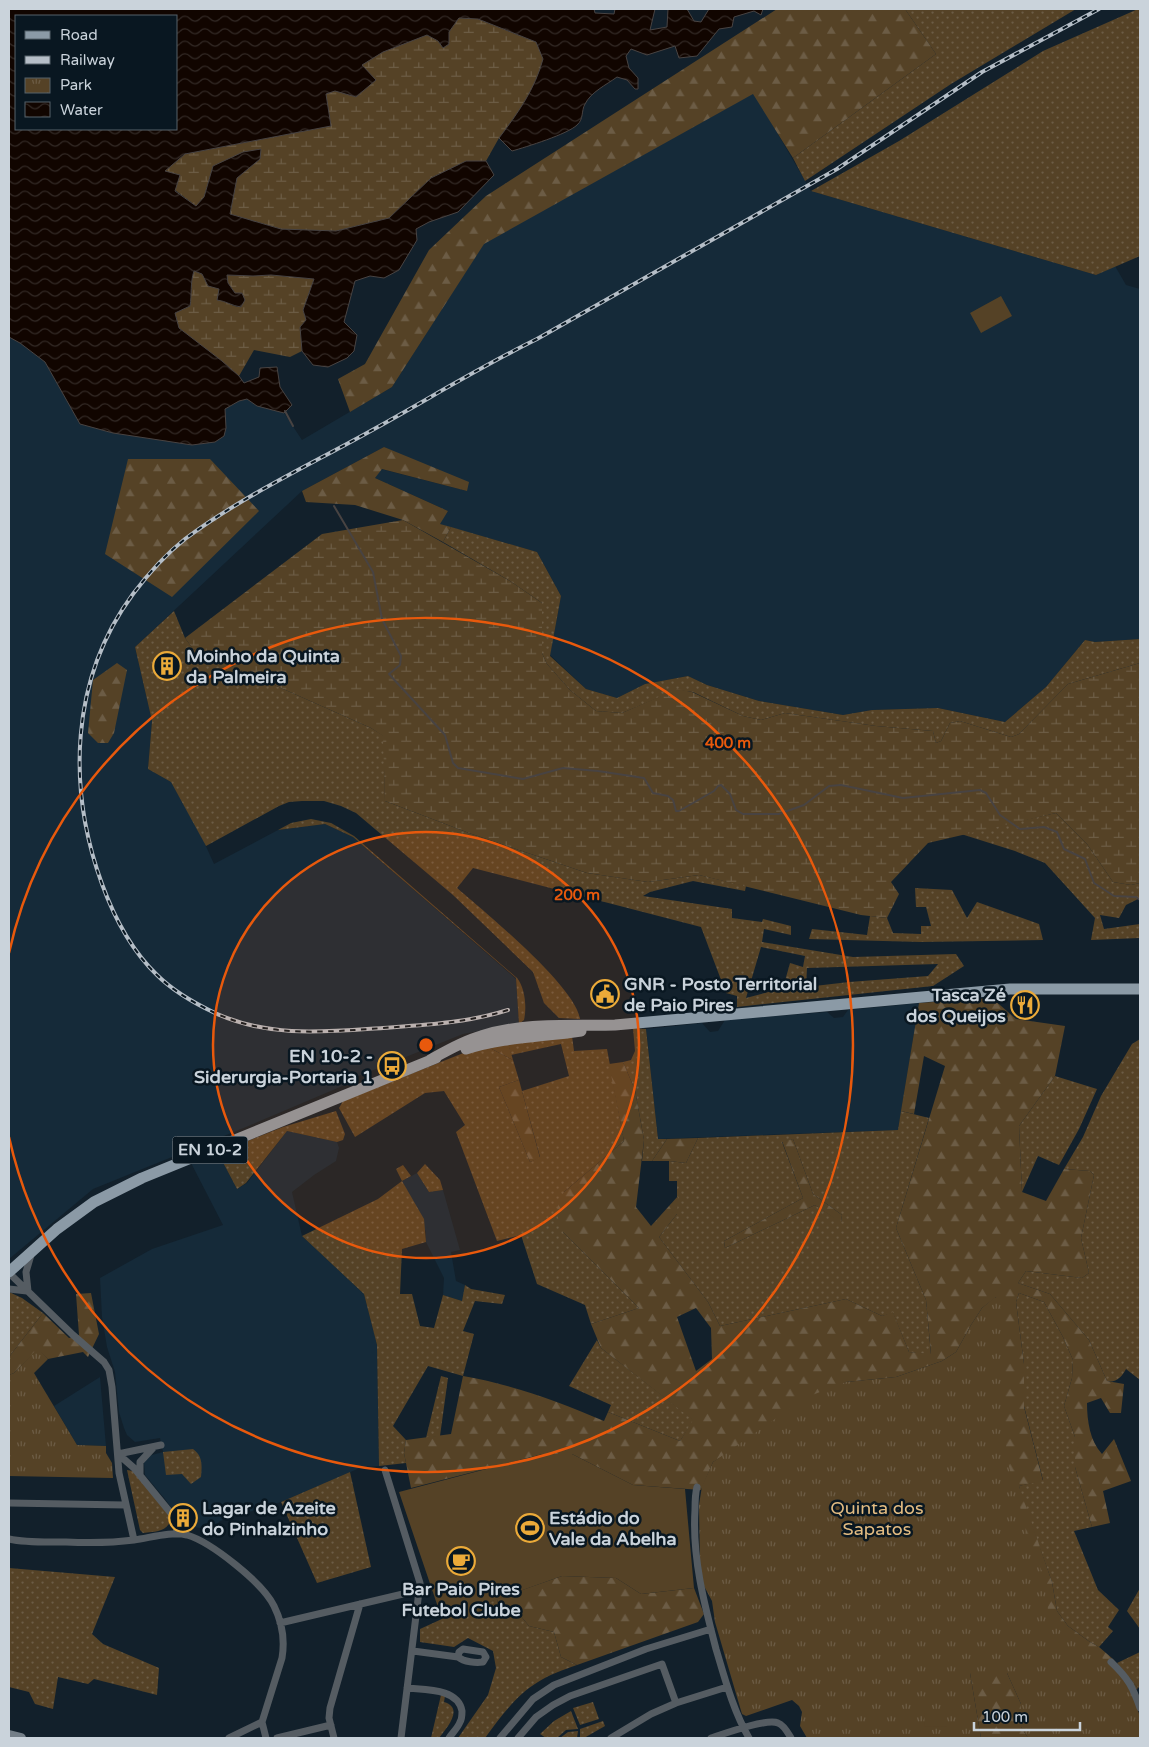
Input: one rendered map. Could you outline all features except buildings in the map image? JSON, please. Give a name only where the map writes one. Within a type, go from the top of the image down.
[{"type":"main road","name":"EN 10-2","points":[[9,1272],[57,1229],[94,1202],[142,1178],[430,1060],[478,1045],[523,1037],[578,1032],[614,1025],[1010,989],[1140,989]]},
{"type":"street","points":[[28,1291],[27,1265],[35,1248]]},
{"type":"street","points":[[9,1272],[73,1335],[104,1362],[109,1370],[119,1473],[134,1540]]},
{"type":"street","points":[[9,1289],[28,1291]]},
{"type":"street","points":[[118,1454],[161,1445]]},
{"type":"street","points":[[140,1475],[140,1462],[153,1447]]},
{"type":"street","points":[[118,1454],[132,1466],[174,1516],[176,1534]]},
{"type":"street","points":[[119,1473],[126,1467],[132,1466]]},
{"type":"street","points":[[385,1470],[419,1575],[420,1590],[401,1738]]},
{"type":"street","points":[[697,1487],[694,1524],[695,1555],[702,1591],[727,1687],[743,1728],[749,1738]]},
{"type":"street","points":[[9,1503],[125,1505]]},
{"type":"street","points":[[9,1538],[33,1542],[104,1543],[176,1534],[187,1535],[199,1540],[229,1558],[268,1597],[274,1606],[280,1623],[284,1647],[262,1722],[266,1738]]},
{"type":"street","points":[[280,1623],[420,1590]]},
{"type":"street","points":[[334,1738],[330,1708],[360,1604]]},
{"type":"street","points":[[500,1738],[533,1698],[554,1685],[646,1649],[711,1629]]},
{"type":"street","points":[[413,1651],[458,1657]]},
{"type":"street","points":[[1111,1662],[1126,1676],[1140,1708]]},
{"type":"street","points":[[518,1738],[536,1717],[553,1704],[570,1696],[662,1664],[676,1703]]},
{"type":"street","points":[[611,1738],[651,1714],[676,1703],[727,1687]]},
{"type":"street","points":[[407,1688],[450,1694],[458,1701],[462,1711],[462,1718],[448,1738]]},
{"type":"street","points":[[229,1738],[262,1722]]},
{"type":"street","points":[[711,1738],[743,1728],[776,1722],[781,1725],[791,1738]]},
{"type":"street","points":[[276,1738],[331,1725]]},
{"type":"street","points":[[9,1735],[21,1738]]},
{"type":"shaded area","points":[[754,93],[811,191],[1096,275],[1115,266],[1126,285],[1140,289],[1140,639],[1095,642],[1085,640],[1046,687],[1005,722],[938,708],[872,710],[843,715],[759,701],[707,685],[688,676],[645,684],[617,698],[586,689],[550,655],[561,596],[537,552],[439,524],[448,511],[375,478],[381,469],[467,491],[384,447],[302,491],[135,647],[152,721],[148,769],[171,782],[200,833],[214,864],[278,830],[325,824],[353,837],[516,979],[519,1024],[463,1034],[356,1077],[352,1082],[246,1127],[93,1189],[9,1259],[9,337],[45,362],[80,424],[113,433],[192,445],[215,442],[224,436],[226,428],[224,409],[247,399],[257,406],[284,413],[302,440],[392,387],[484,243]]},
{"type":"shaded area","points":[[919,1003],[898,1130],[658,1139],[646,1029],[702,1023],[710,1032],[718,1031],[725,1020],[827,1012],[834,1018],[843,1017],[848,1010]]},
{"type":"shaded area","points":[[287,1131],[337,1142],[339,1148],[336,1161],[292,1192],[302,1236],[364,1294],[377,1345],[379,1466],[362,1467],[281,1502],[220,1521],[210,1531],[193,1527],[188,1530],[145,1475],[144,1463],[148,1456],[163,1452],[160,1438],[135,1442],[127,1435],[124,1428],[119,1412],[115,1372],[107,1347],[102,1317],[100,1278],[152,1249],[223,1225],[190,1161],[218,1153],[237,1189],[247,1183]]},
{"type":"shaded area","points":[[417,1173],[429,1192],[443,1190],[460,1250],[451,1252],[456,1281],[465,1285],[462,1301],[443,1295],[444,1278],[426,1242],[426,1232],[402,1181]]},
{"type":"shaded area","points":[[100,1377],[106,1446],[77,1445],[54,1406]]},
{"type":"green space","points":[[777,9],[905,9],[936,54],[793,158],[753,94],[484,244],[392,387],[350,412],[338,379],[365,364],[429,250],[486,196]]},
{"type":"green space","points":[[905,9],[1076,9],[951,84],[805,181],[793,158],[936,54]]},
{"type":"green space","points":[[1140,9],[1140,256],[1096,275],[811,191],[899,141],[1043,51]]},
{"type":"green space","points":[[458,18],[478,19],[536,42],[544,59],[537,81],[486,161],[466,161],[431,178],[389,218],[336,231],[281,229],[230,214],[237,178],[260,159],[213,166],[204,197],[196,206],[175,190],[165,171],[185,154],[330,126],[326,94],[337,89],[362,64],[393,47],[427,35],[438,41],[443,48],[449,44],[449,32]]},
{"type":"green space","points":[[194,271],[212,282],[231,305],[241,307],[242,293],[235,293],[228,283],[226,275],[271,275],[314,279],[303,310],[306,320],[300,327],[302,351],[290,357],[254,350],[239,376],[179,328],[175,313],[190,306]]},
{"type":"green space","points":[[1001,296],[1012,316],[981,333],[970,313]]},
{"type":"green space","points":[[384,447],[469,482],[467,491],[382,469],[375,478],[448,511],[440,524],[451,527],[443,542],[403,520],[355,505],[306,502],[302,491]]},
{"type":"green space","points":[[128,459],[210,459],[259,511],[172,597],[105,554]]},
{"type":"green space","points":[[403,520],[510,581],[542,603],[542,653],[547,664],[570,690],[596,711],[622,713],[677,689],[692,692],[743,716],[761,720],[785,713],[876,726],[933,731],[936,743],[941,741],[950,723],[960,721],[1011,737],[1019,734],[1068,684],[1140,663],[1140,883],[1131,885],[1113,882],[1087,844],[1056,813],[928,843],[891,882],[899,894],[887,918],[861,915],[699,875],[648,882],[587,873],[469,833],[385,801],[383,736],[371,728],[193,649],[185,638],[322,534]]},
{"type":"green space","points":[[451,527],[537,552],[561,596],[550,656],[586,689],[617,698],[645,684],[688,676],[707,685],[759,701],[843,715],[872,710],[938,708],[1005,722],[1046,687],[1085,640],[1095,642],[1140,639],[1140,663],[1068,684],[1019,734],[1011,737],[960,721],[950,723],[941,741],[936,743],[933,731],[876,726],[785,713],[761,720],[743,716],[693,692],[677,690],[622,713],[596,711],[570,690],[547,664],[542,653],[542,603],[510,581],[443,542]]},
{"type":"green space","points":[[174,611],[185,638],[193,649],[371,728],[384,736],[385,801],[469,833],[587,873],[648,882],[699,875],[746,886],[745,891],[693,881],[650,892],[643,896],[732,909],[732,918],[762,922],[763,919],[791,926],[791,935],[764,929],[762,942],[853,957],[956,954],[964,966],[933,986],[737,1007],[737,996],[726,993],[701,927],[473,868],[457,888],[528,950],[563,988],[575,1005],[580,1019],[559,1018],[544,1003],[533,972],[453,895],[356,813],[324,801],[289,802],[206,846],[171,782],[148,769],[152,721],[135,647]],"holes":[[[761,947],[805,956],[803,967],[790,963],[783,988],[746,998]],[[938,964],[928,976],[806,987],[807,968]]]},
{"type":"green space","points":[[117,663],[127,670],[114,733],[108,743],[98,743],[88,733],[93,680]]},
{"type":"green space","points":[[1056,813],[1087,844],[1113,882],[1131,885],[1140,883],[1140,898],[1126,905],[1119,918],[1100,915],[1104,929],[1140,924],[1140,938],[1091,940],[1095,918],[1045,863],[1015,851],[961,834]]},
{"type":"green space","points":[[311,819],[331,823],[354,836],[517,978],[525,998],[524,1020],[519,1024],[516,978],[353,837],[325,824],[278,830],[291,823]]},
{"type":"green space","points":[[915,888],[952,890],[967,918],[977,902],[1039,924],[1043,940],[921,942],[809,939],[812,929],[867,935],[870,916],[887,918],[893,933],[921,934],[921,926],[931,926],[926,907],[916,907]]},
{"type":"green space","points":[[992,998],[1016,1019],[1065,1026],[1055,1076],[1019,1126],[1022,1192],[1046,1201],[1064,1169],[1090,1171],[1094,1175],[1081,1238],[1089,1273],[1082,1278],[1026,1271],[1018,1283],[1050,1294],[1089,1340],[1107,1381],[1124,1384],[1121,1413],[1110,1413],[1101,1398],[1087,1403],[1087,1410],[1090,1430],[1098,1449],[1102,1454],[1114,1439],[1131,1481],[1103,1491],[1110,1523],[1092,1527],[1075,1467],[1075,1437],[1064,1406],[1072,1378],[1073,1360],[1044,1302],[1019,1293],[1016,1302],[1024,1364],[1024,1407],[1043,1481],[1019,1486],[1052,1582],[1057,1611],[1068,1626],[1113,1659],[1138,1688],[1133,1692],[1140,1718],[1140,1738],[1095,1738],[1007,1543],[996,1297],[982,1308],[956,1352],[942,1361],[896,1377],[846,1382],[713,1462],[701,1490],[633,1485],[572,1454],[543,1454],[411,1488],[404,1453],[406,1440],[451,1434],[463,1376],[535,1394],[604,1421],[608,1412],[680,1441],[693,1420],[601,1348],[591,1324],[639,1308],[563,1232],[556,1211],[564,1192],[624,1141],[609,1064],[623,1062],[635,1090],[644,1140],[636,1207],[651,1226],[678,1196],[677,1214],[659,1237],[708,1302],[720,1326],[846,1299],[882,1316],[893,1312],[909,1352],[931,1354],[926,1300],[896,1228],[945,1066],[924,1056],[914,1114],[901,1111],[919,1003]],"holes":[[[696,1308],[711,1328],[712,1359],[696,1371],[677,1317]]]},
{"type":"green space","points":[[633,1028],[646,1029],[658,1139],[667,1139],[652,1161],[642,1161],[644,1140],[635,1090],[623,1062],[631,1060],[635,1051]]},
{"type":"green space","points":[[572,1036],[574,1051],[607,1049],[624,1141],[564,1192],[563,1232],[639,1308],[591,1324],[585,1305],[537,1284],[521,1235],[497,1241],[456,1132],[465,1125],[444,1091],[425,1093],[355,1137],[339,1108],[343,1101],[471,1050],[488,1047],[513,1060],[519,1080],[499,1087],[530,1162],[540,1157],[522,1091],[569,1076],[561,1044],[511,1055],[508,1043]]},
{"type":"green space","points":[[1140,1039],[1140,1380],[1126,1369],[1118,1379],[1107,1381],[1089,1340],[1050,1294],[1018,1283],[1026,1271],[1082,1278],[1089,1273],[1081,1238],[1094,1175],[1090,1171],[1064,1169],[1083,1137],[1101,1096],[1132,1044]]},
{"type":"green space","points":[[508,1043],[513,1060],[488,1047]]},
{"type":"green space","points":[[1055,1076],[1097,1089],[1079,1129],[1059,1165],[1038,1156],[1022,1192],[1019,1126]]},
{"type":"green space","points":[[519,1080],[540,1158],[530,1162],[499,1087]]},
{"type":"green space","points":[[336,1111],[345,1134],[343,1140],[337,1142],[287,1131],[246,1183],[237,1189],[218,1153],[283,1127]]},
{"type":"green space","points":[[901,1111],[929,1118],[896,1228],[926,1300],[931,1355],[909,1352],[893,1313],[882,1316],[846,1299],[720,1326],[708,1302],[659,1237],[677,1214],[677,1181],[669,1181],[669,1161],[686,1163],[698,1138],[898,1130]],"holes":[[[793,1139],[813,1194],[842,1215],[841,1222],[815,1205],[725,1248],[724,1241],[803,1198],[782,1142]]]},
{"type":"green space","points":[[698,1138],[686,1163],[652,1161],[667,1139]]},
{"type":"green space","points":[[793,1139],[813,1194],[842,1215],[841,1223],[815,1205],[725,1248],[724,1241],[803,1198],[782,1141]]},
{"type":"green space","points":[[425,1164],[440,1180],[443,1190],[429,1192],[417,1173]]},
{"type":"green space","points":[[403,1165],[411,1176],[402,1181],[396,1169]]},
{"type":"green space","points":[[402,1181],[424,1219],[426,1242],[402,1249],[400,1294],[412,1294],[420,1326],[434,1328],[443,1295],[462,1301],[465,1285],[471,1289],[505,1295],[502,1304],[475,1301],[463,1331],[474,1334],[463,1376],[428,1366],[393,1426],[406,1440],[404,1453],[406,1463],[379,1466],[377,1345],[364,1294],[302,1236],[378,1199]]},
{"type":"green space","points":[[9,1292],[22,1298],[43,1313],[9,1357]]},
{"type":"green space","points":[[91,1293],[99,1334],[88,1357],[83,1352],[48,1359],[38,1349],[14,1373],[9,1375],[9,1357],[43,1313],[69,1338],[79,1335],[76,1294]]},
{"type":"green space","points":[[1019,1293],[1044,1302],[1073,1360],[1072,1378],[1064,1406],[1075,1437],[1075,1467],[1092,1527],[1074,1531],[1098,1590],[1119,1610],[1108,1627],[1113,1631],[1099,1647],[1068,1626],[1057,1611],[1052,1582],[1021,1495],[1019,1486],[1043,1480],[1024,1406],[1024,1364],[1016,1302]]},
{"type":"green space","name":"Quinta dos Sapatos","points":[[995,1297],[1001,1301],[1000,1322],[1004,1336],[1002,1397],[1007,1459],[1030,1544],[1043,1574],[1049,1617],[1063,1634],[1102,1658],[1124,1679],[1133,1692],[1140,1719],[1140,1738],[1028,1738],[1021,1727],[1021,1704],[1007,1673],[970,1673],[981,1738],[807,1738],[800,1726],[802,1712],[799,1706],[792,1700],[746,1716],[742,1714],[715,1622],[712,1601],[704,1586],[700,1566],[699,1505],[702,1486],[713,1462],[807,1397],[846,1382],[896,1377],[942,1361],[956,1352],[982,1308]]},
{"type":"green space","points":[[597,1340],[601,1348],[694,1420],[680,1441],[608,1412],[611,1405],[569,1386]]},
{"type":"green space","points":[[38,1348],[48,1359],[34,1373],[77,1445],[106,1446],[106,1453],[112,1463],[113,1478],[9,1476],[9,1375],[14,1373]]},
{"type":"green space","points":[[441,1376],[448,1378],[440,1436],[426,1438]]},
{"type":"green space","points":[[193,1449],[199,1455],[202,1465],[201,1477],[191,1484],[182,1474],[166,1475],[163,1452]]},
{"type":"green space","points":[[543,1454],[572,1454],[633,1485],[685,1489],[694,1588],[641,1594],[616,1578],[562,1576],[442,1619],[399,1492]]},
{"type":"green space","points":[[127,1470],[133,1471],[172,1518],[164,1529],[143,1533],[140,1530]]},
{"type":"green space","points":[[350,1472],[371,1567],[317,1583],[281,1502]]},
{"type":"green space","points":[[9,1568],[115,1577],[92,1634],[103,1644],[159,1668],[157,1695],[94,1679],[88,1684],[58,1677],[53,1709],[35,1704],[29,1692],[9,1687]]},
{"type":"green space","points":[[562,1576],[616,1578],[641,1594],[694,1588],[704,1614],[698,1622],[577,1665],[561,1657],[554,1632],[529,1626],[520,1615],[500,1613],[497,1599]]},
{"type":"green space","points":[[1140,1588],[1140,1629],[1127,1611]]},
{"type":"green space","points":[[497,1599],[500,1613],[520,1615],[529,1626],[554,1632],[561,1657],[577,1665],[557,1672],[530,1687],[509,1707],[485,1738],[458,1738],[488,1695],[496,1668],[493,1651],[468,1638],[454,1647],[420,1642],[420,1629],[444,1618]]},
{"type":"green space","points":[[1140,1652],[1140,1686],[1138,1688],[1117,1663]]},
{"type":"green space","points":[[970,1673],[1007,1673],[1021,1704],[1021,1727],[1028,1738],[981,1738]]},
{"type":"green space","points":[[441,1695],[445,1696],[444,1702],[453,1709],[452,1719],[439,1738],[431,1738]]},
{"type":"green space","points":[[593,1702],[599,1719],[580,1725],[573,1708]]},
{"type":"green space","points":[[571,1711],[578,1729],[566,1730],[557,1738],[546,1738],[540,1734],[554,1721]]},
{"type":"green space","points":[[924,1713],[947,1713],[947,1726],[925,1727]]},
{"type":"green space","points":[[603,1721],[605,1726],[584,1738],[580,1738],[580,1729]]},
{"type":"green space","points":[[578,1731],[577,1738],[560,1738],[568,1732]]},
{"type":"water","points":[[9,9],[594,9],[595,13],[614,14],[615,9],[655,9],[650,30],[667,27],[668,9],[687,9],[694,21],[701,22],[709,9],[763,9],[761,15],[754,11],[734,17],[732,27],[719,29],[697,56],[679,58],[675,46],[647,55],[631,49],[626,56],[629,68],[638,78],[638,89],[635,89],[627,80],[617,77],[591,96],[584,107],[581,120],[572,129],[512,151],[499,138],[525,100],[540,70],[543,59],[536,42],[478,19],[459,18],[449,32],[449,44],[443,48],[438,41],[427,35],[383,52],[362,65],[376,80],[356,97],[335,91],[326,94],[331,126],[185,154],[165,171],[180,175],[175,191],[196,206],[204,197],[213,166],[243,152],[261,149],[260,159],[237,178],[230,214],[281,229],[336,231],[389,218],[431,178],[466,161],[486,161],[494,175],[458,212],[429,222],[416,229],[417,240],[399,270],[384,278],[370,276],[355,281],[344,322],[357,335],[354,351],[347,358],[328,367],[313,365],[302,351],[300,327],[306,320],[303,310],[314,279],[271,275],[227,275],[228,283],[235,293],[242,293],[245,300],[241,307],[217,300],[219,289],[208,286],[202,274],[194,271],[190,306],[175,313],[179,328],[222,361],[244,383],[259,377],[260,368],[277,367],[280,387],[292,405],[284,413],[257,406],[247,399],[239,401],[225,409],[226,428],[224,436],[215,442],[192,445],[113,433],[80,424],[45,362],[9,337]]},
{"type":"waterway","points":[[285,411],[293,426]]},
{"type":"waterway","points":[[334,506],[373,572],[382,619],[401,656],[400,665],[389,674],[445,735],[453,763],[458,768],[523,779],[563,768],[644,778],[653,793],[668,796],[673,800],[676,811],[714,791],[721,785],[730,794],[736,810],[743,814],[779,814],[804,805],[829,786],[841,785],[903,798],[980,790],[986,793],[1000,815],[1020,829],[1044,827],[1057,832],[1064,849],[1085,859],[1094,883],[1114,896],[1136,897],[1140,900]]},
{"type":"railway","points":[[508,1010],[462,1021],[361,1030],[318,1032],[277,1030],[236,1021],[215,1013],[184,996],[157,975],[131,944],[112,909],[91,847],[83,810],[80,772],[81,735],[86,698],[97,662],[112,627],[133,594],[164,558],[185,539],[231,508],[537,339],[837,169],[982,72],[1099,9]]},
{"type":"place","name":"Moinho da Quinta da Palmeira","points":[[167,666]]},
{"type":"place","name":"GNR - Posto Territorial de Paio Pires","points":[[605,994]]},
{"type":"place","name":"Tasca Zé dos Queijos","points":[[1025,1005]]},
{"type":"place","name":"EN 10-2 - Siderurgia-Portaria 1","points":[[392,1066]]},
{"type":"place","name":"Lagar de Azeite do Pinhalzinho","points":[[183,1518]]},
{"type":"place","name":"Estádio do Vale da Abelha","points":[[530,1528]]},
{"type":"place","name":"Bar Paio Pires Futebol Clube","points":[[461,1561]]}]
